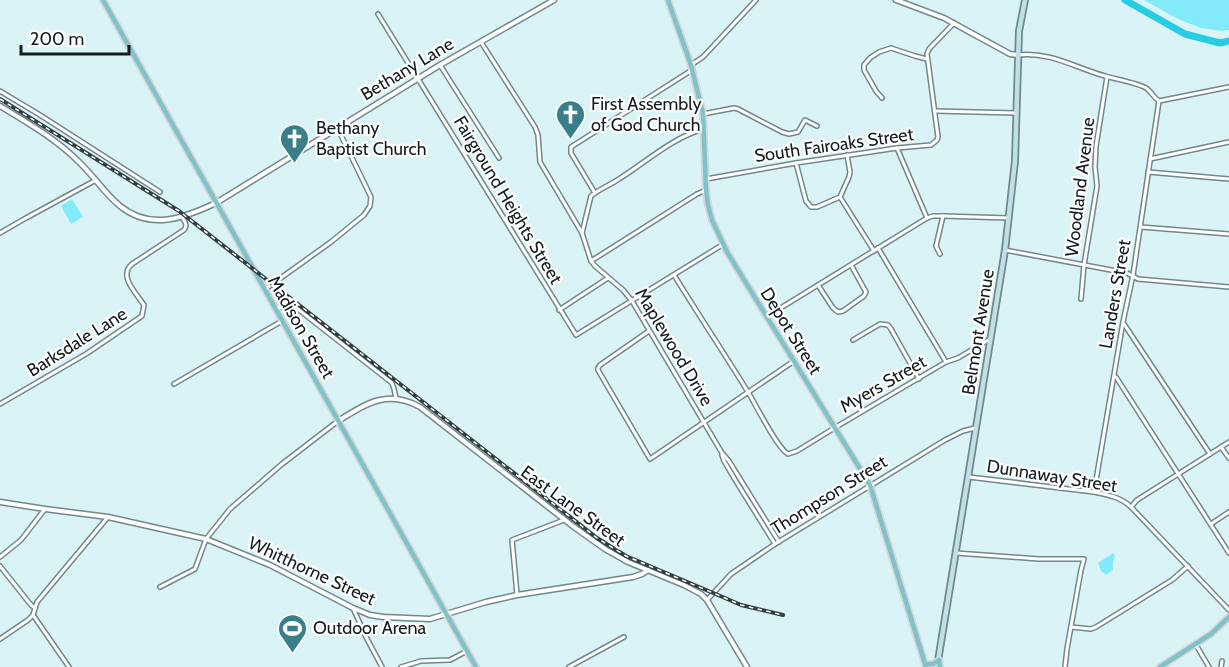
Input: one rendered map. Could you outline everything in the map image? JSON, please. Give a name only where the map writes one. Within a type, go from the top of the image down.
[{"type":"main road","name":"Madison Street","points":[[103,0],[476,667]]},
{"type":"main road","name":"Depot Street","points":[[668,0],[692,67],[703,114],[706,190],[712,220],[722,245],[870,485],[925,665]]},
{"type":"main road","name":"Belmont Avenue","points":[[939,660],[1005,250],[1015,161],[1019,31],[1025,0]]},
{"type":"main road","points":[[1160,667],[1196,645],[1229,617]]},
{"type":"main road","points":[[925,665],[939,660]]},
{"type":"main road","points":[[939,660],[939,667]]},
{"type":"street","name":"Bethany Lane","points":[[216,203],[440,64],[554,0]]},
{"type":"street","points":[[595,193],[571,153],[571,147],[692,67],[756,0]]},
{"type":"street","points":[[896,0],[944,18],[1010,54],[1057,59],[1092,73],[1145,87],[1159,101],[1229,87]]},
{"type":"street","name":"Fairground Heights Street","points":[[378,14],[576,335],[632,301]]},
{"type":"street","points":[[882,98],[864,70],[864,65],[870,58],[891,48],[927,59],[929,49],[954,23]]},
{"type":"street","name":"Maplewood Drive","points":[[480,41],[535,127],[538,135],[540,162],[582,233],[591,261],[632,301],[777,543]]},
{"type":"street","name":"South Fairoaks Street","points":[[706,179],[847,155],[931,145],[938,137],[927,59]]},
{"type":"street","points":[[440,64],[499,158]]},
{"type":"street","name":"Woodland Avenue","points":[[1081,299],[1097,186],[1096,146],[1107,77]]},
{"type":"street","points":[[0,91],[160,192]]},
{"type":"street","name":"Landers Street","points":[[1094,492],[1133,275],[1159,101]]},
{"type":"street","points":[[0,106],[61,146],[80,162],[120,206],[136,217],[167,220],[182,217],[216,203]]},
{"type":"street","points":[[703,114],[734,108],[789,134],[798,132],[805,120],[817,126]]},
{"type":"street","points":[[935,111],[1016,113]]},
{"type":"street","points":[[264,290],[331,242],[364,215],[370,206],[371,197],[337,127]]},
{"type":"street","points":[[582,233],[591,196],[680,139],[703,129]]},
{"type":"street","points":[[1150,159],[1229,142]]},
{"type":"street","points":[[897,148],[927,219]]},
{"type":"street","points":[[796,163],[806,201],[811,207],[817,207],[840,197],[850,172],[847,155]]},
{"type":"street","points":[[1148,172],[1229,179]]},
{"type":"street","points":[[0,233],[96,180]]},
{"type":"street","points":[[591,261],[706,190]]},
{"type":"street","points":[[840,197],[874,251]]},
{"type":"street","points":[[766,317],[933,216],[1009,218]]},
{"type":"street","points":[[940,255],[936,246],[943,216]]},
{"type":"street","name":"Barksdale Lane","points":[[0,404],[86,354],[142,316],[144,305],[127,280],[126,272],[128,268],[184,230],[186,224],[182,217]]},
{"type":"street","points":[[1140,227],[1229,234]]},
{"type":"street","points":[[632,301],[722,245]]},
{"type":"street","points":[[878,248],[946,362]]},
{"type":"street","points":[[1005,250],[1133,275],[1138,279],[1229,287]]},
{"type":"street","points":[[818,285],[833,308],[838,312],[843,311],[864,296],[866,292],[851,265]]},
{"type":"street","points":[[674,275],[748,392]]},
{"type":"street","points":[[559,310],[608,278]]},
{"type":"street","points":[[160,587],[195,569],[206,539],[230,509],[282,464],[338,421],[370,403],[386,398],[396,398],[392,383],[294,306],[275,308]]},
{"type":"street","points":[[174,384],[282,321]]},
{"type":"street","points":[[1123,322],[1210,453]]},
{"type":"street","points":[[853,340],[880,324],[888,325],[919,379]]},
{"type":"street","points":[[650,331],[600,365],[598,370],[650,459],[794,361]]},
{"type":"street","name":"Myers Street","points":[[748,392],[784,452],[788,454],[797,451],[946,362],[958,358],[992,338]]},
{"type":"street","points":[[1115,375],[1229,553]]},
{"type":"street","name":"East Lane Street","points":[[396,398],[420,406],[605,549],[628,562],[701,594],[707,600],[747,667]]},
{"type":"street","name":"Thompson Street","points":[[707,600],[731,574],[777,543],[945,440],[963,431],[977,428]]},
{"type":"street","points":[[1131,507],[1137,500],[1229,442]]},
{"type":"street","points":[[1221,447],[1229,458]]},
{"type":"street","name":"Dunnaway Street","points":[[969,477],[1094,492],[1118,498],[1131,507],[1229,610]]},
{"type":"street","name":"Whitthorne Street","points":[[0,502],[108,517],[206,539],[270,565],[370,615],[430,619],[517,595],[633,577],[648,570]]},
{"type":"street","points":[[0,557],[21,540],[45,509]]},
{"type":"street","points":[[1210,525],[1229,512]]},
{"type":"street","points":[[0,639],[33,615],[37,602],[108,517]]},
{"type":"street","points":[[517,595],[512,540],[566,519]]},
{"type":"street","points":[[957,553],[1039,559],[1084,559],[1065,667]]},
{"type":"street","points":[[0,566],[30,605],[35,608]]},
{"type":"street","points":[[1071,627],[1091,629],[1096,627],[1172,580],[1188,566]]},
{"type":"street","points":[[353,608],[382,667]]},
{"type":"street","points":[[33,615],[69,667]]},
{"type":"street","points":[[568,667],[624,637]]},
{"type":"street","points":[[1196,645],[1209,667]]},
{"type":"street","points":[[401,667],[421,661],[450,660],[467,651]]},
{"type":"street","points":[[1221,667],[1222,661]]},
{"type":"shaded area","points":[[1144,0],[1229,0],[1229,30],[1201,28],[1178,19]]},
{"type":"shaded area","points":[[72,199],[83,217],[71,224],[61,206]]},
{"type":"shaded area","points":[[1113,553],[1115,556],[1113,570],[1106,575],[1101,571],[1098,563]]},
{"type":"waterway","points":[[1125,0],[1185,34],[1220,43],[1229,41]]},
{"type":"railway","points":[[0,99],[179,211],[597,538],[626,556],[741,605],[783,615]]},
{"type":"place","name":"First Assembly of God Church","points":[[570,140]]},
{"type":"place","name":"Bethany Baptist Church","points":[[295,164]]},
{"type":"place","name":"Outdoor Arena","points":[[292,654]]}]
